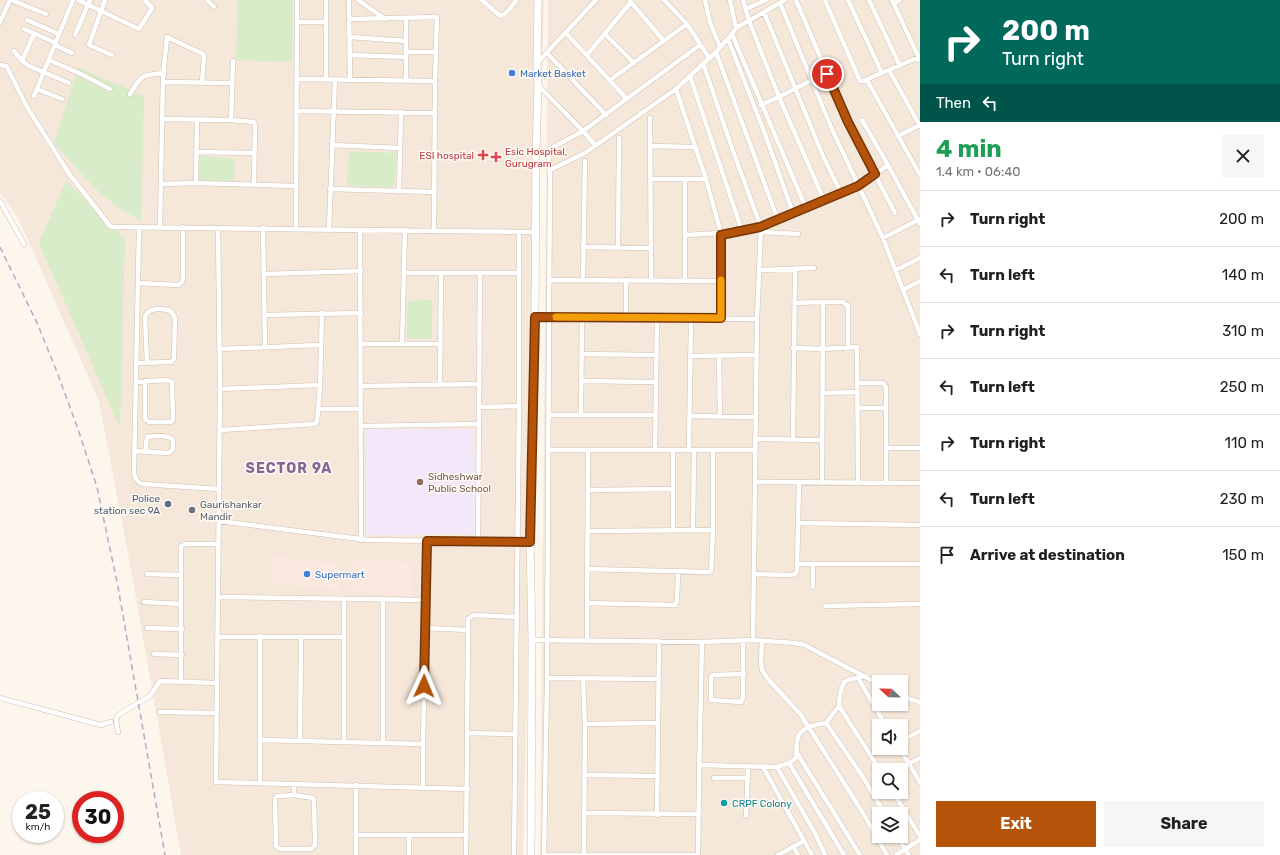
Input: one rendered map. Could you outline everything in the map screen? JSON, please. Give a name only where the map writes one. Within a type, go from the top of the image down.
[{"type":"street","points":[[0,22],[11,0],[46,14]]},
{"type":"street","points":[[34,96],[73,0]]},
{"type":"street","points":[[78,0],[90,2],[101,10],[139,29],[152,8],[145,0]]},
{"type":"street","points":[[106,0],[88,45],[112,56]]},
{"type":"street","points":[[207,0],[214,7]]},
{"type":"street","points":[[296,229],[297,0]]},
{"type":"street","points":[[326,0],[326,79]]},
{"type":"street","points":[[349,0],[350,79]]},
{"type":"street","points":[[358,0],[385,19]]},
{"type":"street","points":[[482,0],[500,16],[507,11],[516,0]]},
{"type":"street","points":[[531,855],[532,640],[530,542],[535,317],[538,0]]},
{"type":"street","points":[[537,63],[596,0]]},
{"type":"street","points":[[664,0],[687,24],[709,58]]},
{"type":"street","points":[[705,0],[710,22],[720,47]]},
{"type":"street","points":[[730,0],[736,28]]},
{"type":"street","points":[[743,0],[749,21],[824,200]]},
{"type":"street","points":[[746,9],[766,0]]},
{"type":"street","points":[[550,170],[585,153],[676,89],[716,52],[736,28],[786,0]]},
{"type":"street","points":[[796,0],[840,103],[895,213]]},
{"type":"street","points":[[825,0],[859,80],[861,81],[919,59],[893,2],[900,0]]},
{"type":"street","points":[[848,0],[882,73]]},
{"type":"street","points":[[869,0],[900,66]]},
{"type":"street","points":[[587,55],[630,1],[664,41]]},
{"type":"street","points":[[75,35],[90,2]]},
{"type":"street","points":[[780,4],[831,127],[883,238],[920,334]]},
{"type":"street","points":[[764,12],[823,156],[841,193]]},
{"type":"street","points":[[349,19],[437,17],[434,231]]},
{"type":"street","points":[[406,18],[406,80]]},
{"type":"street","points":[[27,20],[59,34]]},
{"type":"street","points":[[297,22],[326,22]]},
{"type":"street","points":[[610,80],[687,24]]},
{"type":"street","points":[[24,29],[72,53]]},
{"type":"street","points":[[566,33],[626,98]]},
{"type":"street","points":[[22,61],[34,34]]},
{"type":"street","points":[[605,34],[634,63]]},
{"type":"street","points":[[732,34],[806,208]]},
{"type":"street","points":[[160,227],[163,82],[166,39],[168,37],[203,54],[202,83]]},
{"type":"street","points":[[350,37],[406,41]]},
{"type":"street","points":[[728,38],[765,134],[793,214]]},
{"type":"street","points":[[536,153],[548,150],[583,131],[700,45]]},
{"type":"street","points":[[14,51],[22,61],[29,66],[69,83]]},
{"type":"street","points":[[406,52],[436,52]]},
{"type":"street","points":[[716,52],[778,220]]},
{"type":"street","points":[[547,53],[606,115]]},
{"type":"street","points":[[350,55],[406,58]]},
{"type":"street","points":[[49,60],[79,72],[110,89]]},
{"type":"street","points":[[231,120],[234,61]]},
{"type":"street","points":[[703,63],[761,230],[756,319],[753,640]]},
{"type":"street","points":[[0,65],[6,66],[8,69],[27,107],[70,175],[110,226],[116,228],[183,227],[535,232]]},
{"type":"street","points":[[889,70],[920,125],[898,136]]},
{"type":"street","points":[[130,94],[140,79],[145,75],[164,73]]},
{"type":"street","points":[[690,76],[742,231]]},
{"type":"street","points":[[297,79],[435,81]]},
{"type":"street","points":[[329,229],[335,79]]},
{"type":"street","points":[[761,105],[812,80]]},
{"type":"street","points":[[867,80],[920,175]]},
{"type":"street","points":[[163,82],[232,83]]},
{"type":"street","points":[[538,85],[595,145]]},
{"type":"street","points":[[37,89],[62,99]]},
{"type":"street","points":[[676,89],[706,179],[721,234],[721,318]]},
{"type":"street","points":[[296,111],[435,113]]},
{"type":"street","points":[[399,192],[401,112]]},
{"type":"street","points":[[650,118],[651,281]]},
{"type":"street","points":[[162,119],[231,120],[254,122],[254,185]]},
{"type":"street","points":[[196,183],[197,120]]},
{"type":"street","points":[[862,120],[919,221],[883,238]]},
{"type":"street","points":[[765,134],[773,132]]},
{"type":"street","points":[[618,247],[619,138]]},
{"type":"street","points":[[332,145],[400,148]]},
{"type":"street","points":[[651,146],[695,147]]},
{"type":"street","points":[[548,150],[550,170],[549,415],[544,855],[698,855],[702,642]]},
{"type":"street","points":[[196,152],[254,153]]},
{"type":"street","points":[[583,280],[585,161]]},
{"type":"street","points":[[761,230],[778,220],[858,186],[888,165]]},
{"type":"street","points":[[651,179],[706,179]]},
{"type":"street","points":[[685,179],[685,281]]},
{"type":"street","points":[[161,184],[196,183],[296,186]]},
{"type":"street","points":[[330,189],[434,192]]},
{"type":"street","points":[[0,201],[24,244]]},
{"type":"street","points":[[138,283],[178,285],[182,282],[183,227]]},
{"type":"street","points":[[139,228],[134,451],[135,478],[142,484],[220,489]]},
{"type":"street","points":[[218,228],[220,489],[216,782],[468,789]]},
{"type":"street","points":[[263,228],[265,274],[265,346]]},
{"type":"street","points":[[360,230],[361,540]]},
{"type":"street","points":[[402,344],[405,230]]},
{"type":"street","points":[[686,235],[721,234],[761,230],[798,234]]},
{"type":"street","points":[[514,855],[516,542],[519,406],[519,232]]},
{"type":"street","points":[[583,247],[651,248]]},
{"type":"street","points":[[896,270],[920,258]]},
{"type":"street","points":[[759,270],[814,268]]},
{"type":"street","points":[[793,439],[795,269]]},
{"type":"street","points":[[265,274],[361,271]]},
{"type":"street","points":[[404,273],[519,274]]},
{"type":"street","points":[[440,273],[440,384]]},
{"type":"street","points":[[478,542],[480,273]]},
{"type":"street","points":[[549,280],[721,281]]},
{"type":"street","points":[[626,280],[626,317]]},
{"type":"street","points":[[903,290],[920,281]]},
{"type":"street","points":[[822,483],[823,302]]},
{"type":"street","points":[[795,303],[844,302],[848,306],[848,348]]},
{"type":"street","points":[[136,363],[147,363],[171,362],[174,359],[175,318],[171,311],[152,310],[146,313],[147,363]]},
{"type":"street","points":[[220,430],[314,424],[317,422],[319,409],[322,313]]},
{"type":"street","points":[[265,315],[361,313]]},
{"type":"street","points":[[535,317],[756,319]]},
{"type":"street","points":[[581,415],[582,317]]},
{"type":"street","points":[[655,450],[657,318]]},
{"type":"street","points":[[691,318],[689,416],[693,530]]},
{"type":"street","points":[[915,321],[920,319]]},
{"type":"street","points":[[361,344],[440,344]]},
{"type":"street","points":[[220,349],[320,345]]},
{"type":"street","points":[[794,348],[857,348],[858,483]]},
{"type":"street","points":[[582,354],[656,355]]},
{"type":"street","points":[[690,356],[756,355]]},
{"type":"street","points":[[719,356],[720,417]]},
{"type":"street","points":[[136,382],[145,381],[167,380],[172,382],[173,420],[171,422],[149,422],[146,420],[145,381]]},
{"type":"street","points":[[581,381],[656,382]]},
{"type":"street","points":[[857,383],[883,383],[886,385],[886,483]]},
{"type":"street","points":[[361,386],[480,384]]},
{"type":"street","points":[[220,389],[320,385]]},
{"type":"street","points":[[822,393],[857,392]]},
{"type":"street","points":[[479,406],[519,406]]},
{"type":"street","points":[[858,408],[886,408]]},
{"type":"street","points":[[319,409],[361,409]]},
{"type":"street","points":[[549,415],[656,416]]},
{"type":"street","points":[[689,416],[755,416]]},
{"type":"street","points":[[360,426],[479,424]]},
{"type":"street","points":[[134,451],[145,452],[169,453],[173,449],[173,440],[171,437],[167,436],[147,436],[145,452]]},
{"type":"street","points":[[755,439],[822,440]]},
{"type":"street","points":[[886,448],[920,448]]},
{"type":"street","points":[[548,450],[755,450]]},
{"type":"street","points":[[587,640],[588,450]]},
{"type":"street","points":[[673,450],[673,530]]},
{"type":"street","points":[[587,569],[678,572],[711,571],[713,530],[713,450]]},
{"type":"street","points":[[755,482],[920,483]]},
{"type":"street","points":[[754,574],[794,574],[797,571],[799,482]]},
{"type":"street","points":[[588,490],[673,489]]},
{"type":"street","points":[[219,521],[361,540],[530,542]]},
{"type":"street","points":[[798,524],[920,525]]},
{"type":"street","points":[[588,530],[713,530]]},
{"type":"street","points":[[424,788],[423,744],[427,541]]},
{"type":"street","points":[[182,682],[181,549],[183,545],[219,544]]},
{"type":"street","points":[[797,564],[920,564]]},
{"type":"street","points":[[813,564],[813,587]]},
{"type":"street","points":[[587,602],[675,605],[677,601],[678,572]]},
{"type":"street","points":[[147,574],[181,575]]},
{"type":"street","points":[[218,596],[426,600]]},
{"type":"street","points":[[344,599],[344,742]]},
{"type":"street","points":[[382,743],[383,600]]},
{"type":"street","points":[[144,602],[181,604]]},
{"type":"street","points":[[825,606],[920,604]]},
{"type":"street","points":[[466,855],[468,789],[468,619],[474,615],[516,617]]},
{"type":"street","points":[[148,628],[182,629]]},
{"type":"street","points":[[426,628],[468,630]]},
{"type":"street","points":[[260,636],[260,783]]},
{"type":"street","points":[[218,637],[344,637]]},
{"type":"street","points":[[300,741],[301,637]]},
{"type":"street","points":[[532,640],[702,642],[753,640],[762,642],[795,643],[805,645],[872,680]]},
{"type":"street","points":[[657,815],[659,641]]},
{"type":"street","points":[[700,700],[741,702],[743,700],[743,641]]},
{"type":"street","points":[[762,642],[762,670],[776,688],[796,707],[887,855]]},
{"type":"street","points":[[154,654],[182,655]]},
{"type":"street","points":[[711,700],[713,675],[744,674]]},
{"type":"street","points":[[699,765],[777,767],[789,763],[796,758],[796,742],[801,731],[809,727],[826,723],[839,706],[840,694],[844,682],[864,676]]},
{"type":"street","points":[[547,678],[658,679]]},
{"type":"street","points":[[858,678],[882,719]]},
{"type":"street","points":[[583,679],[585,775],[584,854]]},
{"type":"street","points":[[118,732],[116,720],[118,715],[150,696],[159,682],[217,683]]},
{"type":"street","points":[[0,698],[101,725],[108,723]]},
{"type":"street","points":[[908,698],[920,702]]},
{"type":"street","points":[[839,706],[876,763]]},
{"type":"street","points":[[160,712],[217,714]]},
{"type":"street","points":[[584,724],[658,723]]},
{"type":"street","points":[[826,723],[861,774],[880,807]]},
{"type":"street","points":[[908,737],[920,731]]},
{"type":"street","points":[[468,733],[515,734]]},
{"type":"street","points":[[260,740],[423,744]]},
{"type":"street","points":[[797,753],[860,855]]},
{"type":"street","points":[[920,758],[908,764],[920,782]]},
{"type":"street","points":[[789,763],[844,855]]},
{"type":"street","points":[[746,816],[748,767]]},
{"type":"street","points":[[763,767],[812,855]]},
{"type":"street","points":[[777,767],[825,855]]},
{"type":"street","points":[[585,775],[658,776]]},
{"type":"street","points":[[714,778],[748,778]]},
{"type":"street","points":[[294,784],[294,795]]},
{"type":"street","points":[[356,785],[356,855]]},
{"type":"street","points":[[294,795],[313,798],[315,845],[312,849],[280,849],[276,846],[276,798],[277,796],[294,795]]},
{"type":"street","points":[[897,799],[920,836]]},
{"type":"street","points":[[584,813],[657,815],[698,814]]},
{"type":"street","points":[[356,835],[467,835]]},
{"type":"street","points":[[409,835],[409,855]]},
{"type":"street","points":[[896,855],[920,840]]},
{"type":"street","points":[[778,855],[804,841]]},
{"type":"street","points":[[901,843],[908,855]]},
{"type":"street","points":[[793,846],[798,855]]},
{"type":"shaded area","name":"SECTOR 9A","points":[[0,0],[544,0],[523,855],[181,855],[132,575],[99,401],[19,220],[0,193]]},
{"type":"shaded area","points":[[548,0],[920,0],[920,855],[540,855]]},
{"type":"shaded area","name":"Sidheshwar Public School","points":[[365,429],[474,429],[476,534],[366,535]]},
{"type":"shaded area","name":"Supermart","points":[[272,556],[340,564],[341,590],[273,584]]},
{"type":"shaded area","points":[[352,558],[410,563],[412,597],[350,590]]},
{"type":"green space","points":[[238,0],[293,0],[292,62],[236,60]]},
{"type":"green space","points":[[78,67],[144,96],[141,220],[116,205],[105,196],[83,176],[54,143]]},
{"type":"green space","points":[[349,151],[397,153],[394,187],[347,186]]},
{"type":"green space","points":[[198,155],[235,159],[234,182],[198,182]]},
{"type":"green space","points":[[66,181],[125,239],[120,428],[39,243]]},
{"type":"green space","points":[[432,300],[432,339],[407,339],[407,301]]},
{"type":"railway","points":[[0,247],[38,325],[57,372],[97,487],[118,587],[165,855]]},
{"type":"slow traffic","points":[[556,317],[721,318],[721,280]]},
{"type":"place","name":"Market Basket","points":[[512,73]]},
{"type":"place","name":"ESI hospital","points":[[483,155]]},
{"type":"place","name":"Esic Hospital, Gurugram","points":[[496,157]]},
{"type":"place","name":"Sidheshwar Public School","points":[[420,482]]},
{"type":"place","name":"Police station sec 9A","points":[[168,504]]},
{"type":"place","name":"Gaurishankar Mandir","points":[[192,510]]},
{"type":"place","name":"Supermart","points":[[307,574]]},
{"type":"place","name":"CRPF Colony","points":[[724,803]]},
{"type":"district","name":"SECTOR 9A","points":[[289,468]]},
{"type":"route","points":[[424,686],[427,541],[530,542],[535,317],[721,318],[721,235],[760,227],[858,186],[875,174],[848,122],[827,74]]}]
